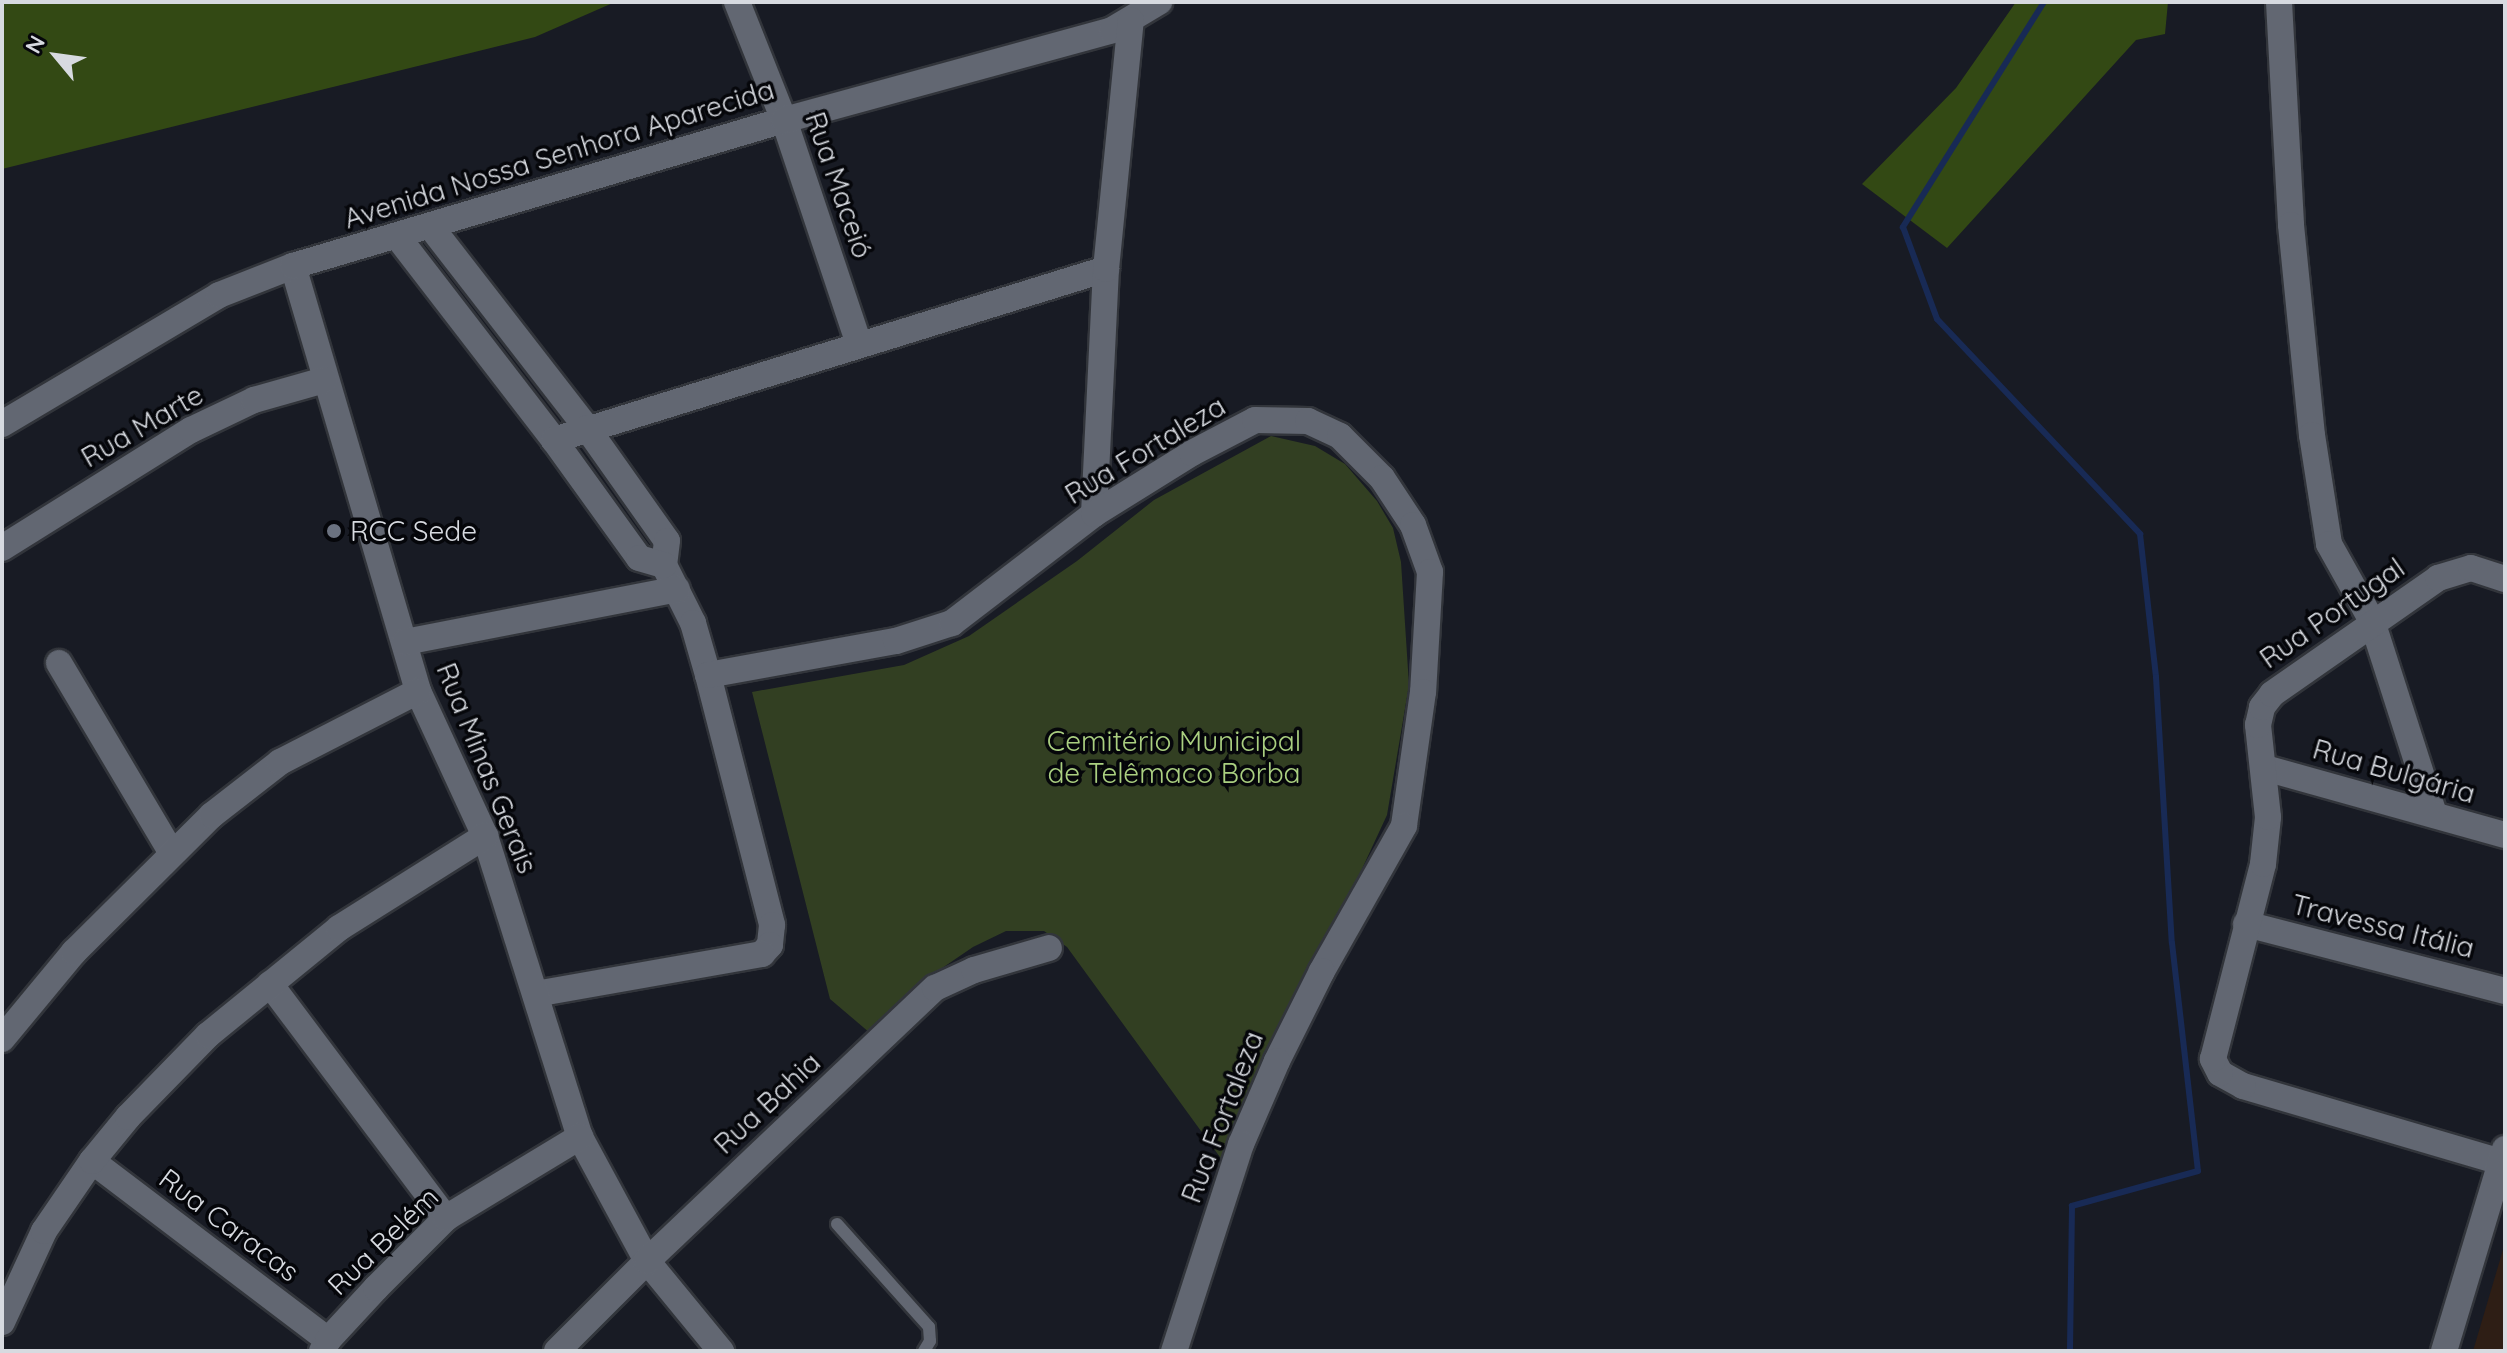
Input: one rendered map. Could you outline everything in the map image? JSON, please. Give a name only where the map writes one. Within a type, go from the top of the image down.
[{"type":"street","name":"Rua Maceió","points":[[737,2],[784,120],[859,344]]},
{"type":"street","name":"Avenida Nossa Senhora Aparecida","points":[[2,424],[219,295],[293,266],[784,120],[1112,30],[1159,2]]},
{"type":"street","points":[[2279,2],[2291,225],[2312,435],[2329,544],[2372,621],[2434,814]]},
{"type":"street","points":[[1094,514],[1106,269],[1131,20]]},
{"type":"street","points":[[431,227],[587,428],[661,531],[668,546],[664,565],[693,623],[772,925],[770,945],[762,954],[536,994]]},
{"type":"street","points":[[397,236],[554,440],[639,558],[664,565]]},
{"type":"street","name":"Rua Minas Gerais","points":[[293,266],[324,380],[418,691],[485,836],[580,1137],[647,1261],[721,1351]]},
{"type":"street","points":[[554,440],[1106,269]]},
{"type":"street","name":"Rua Marte","points":[[2,548],[191,430],[254,400],[324,380]]},
{"type":"street","name":"Rua Fortaleza","points":[[708,675],[896,641],[952,623],[1094,514],[1192,453],[1255,420],[1308,421],[1340,436],[1382,478],[1413,525],[1430,572],[1423,692],[1404,826],[1315,984],[1241,1144],[1174,1351]]},
{"type":"street","name":"Rua Portugal","points":[[2503,1155],[2243,1086],[2220,1073],[2213,1059],[2263,864],[2268,817],[2258,725],[2262,707],[2272,694],[2372,621],[2455,570],[2471,568],[2505,579]]},
{"type":"street","points":[[405,642],[677,589]]},
{"type":"street","points":[[59,663],[171,852]]},
{"type":"street","points":[[2,1039],[74,952],[171,852],[280,762],[418,691]]},
{"type":"street","name":"Rua Bulgária","points":[[2265,768],[2505,835]]},
{"type":"street","points":[[2,1322],[44,1231],[92,1161],[128,1117],[208,1035],[339,928],[485,836]]},
{"type":"street","name":"Travessa Itália","points":[[2246,924],[2505,991]]},
{"type":"street","name":"Rua Bahia","points":[[557,1351],[647,1261],[935,988],[974,970],[1049,948]]},
{"type":"street","points":[[270,984],[446,1218]]},
{"type":"street","name":"Rua Belém","points":[[325,1345],[446,1218],[580,1137]]},
{"type":"street","points":[[2444,1351],[2503,1155]]},
{"type":"street","name":"Rua Caracas","points":[[92,1161],[325,1345]]},
{"type":"lane","points":[[837,1224],[929,1327],[930,1341],[924,1351]]},
{"type":"shaded area","points":[[2505,1243],[2505,1351],[2473,1351]]},
{"type":"green space","points":[[2,2],[615,2],[535,37],[2,169]]},
{"type":"green space","points":[[2016,2],[2168,2],[2165,34],[2136,40],[1947,248],[1862,184],[1956,88]]},
{"type":"green space","name":"Cemitério Municipal de Telêmaco Borba","points":[[1271,436],[1315,446],[1345,464],[1377,501],[1393,528],[1401,562],[1409,685],[1387,815],[1225,1164],[1067,947],[1044,931],[1006,931],[973,947],[932,975],[870,1033],[830,999],[752,692],[904,665],[969,636],[1077,561],[1154,500]]},
{"type":"waterway","points":[[2044,2],[1903,227],[1937,319],[2140,534],[2156,677],[2172,943],[2198,1171],[2072,1206],[2070,1351]]},
{"type":"place","name":"RCC Sede","points":[[334,531]]}]
